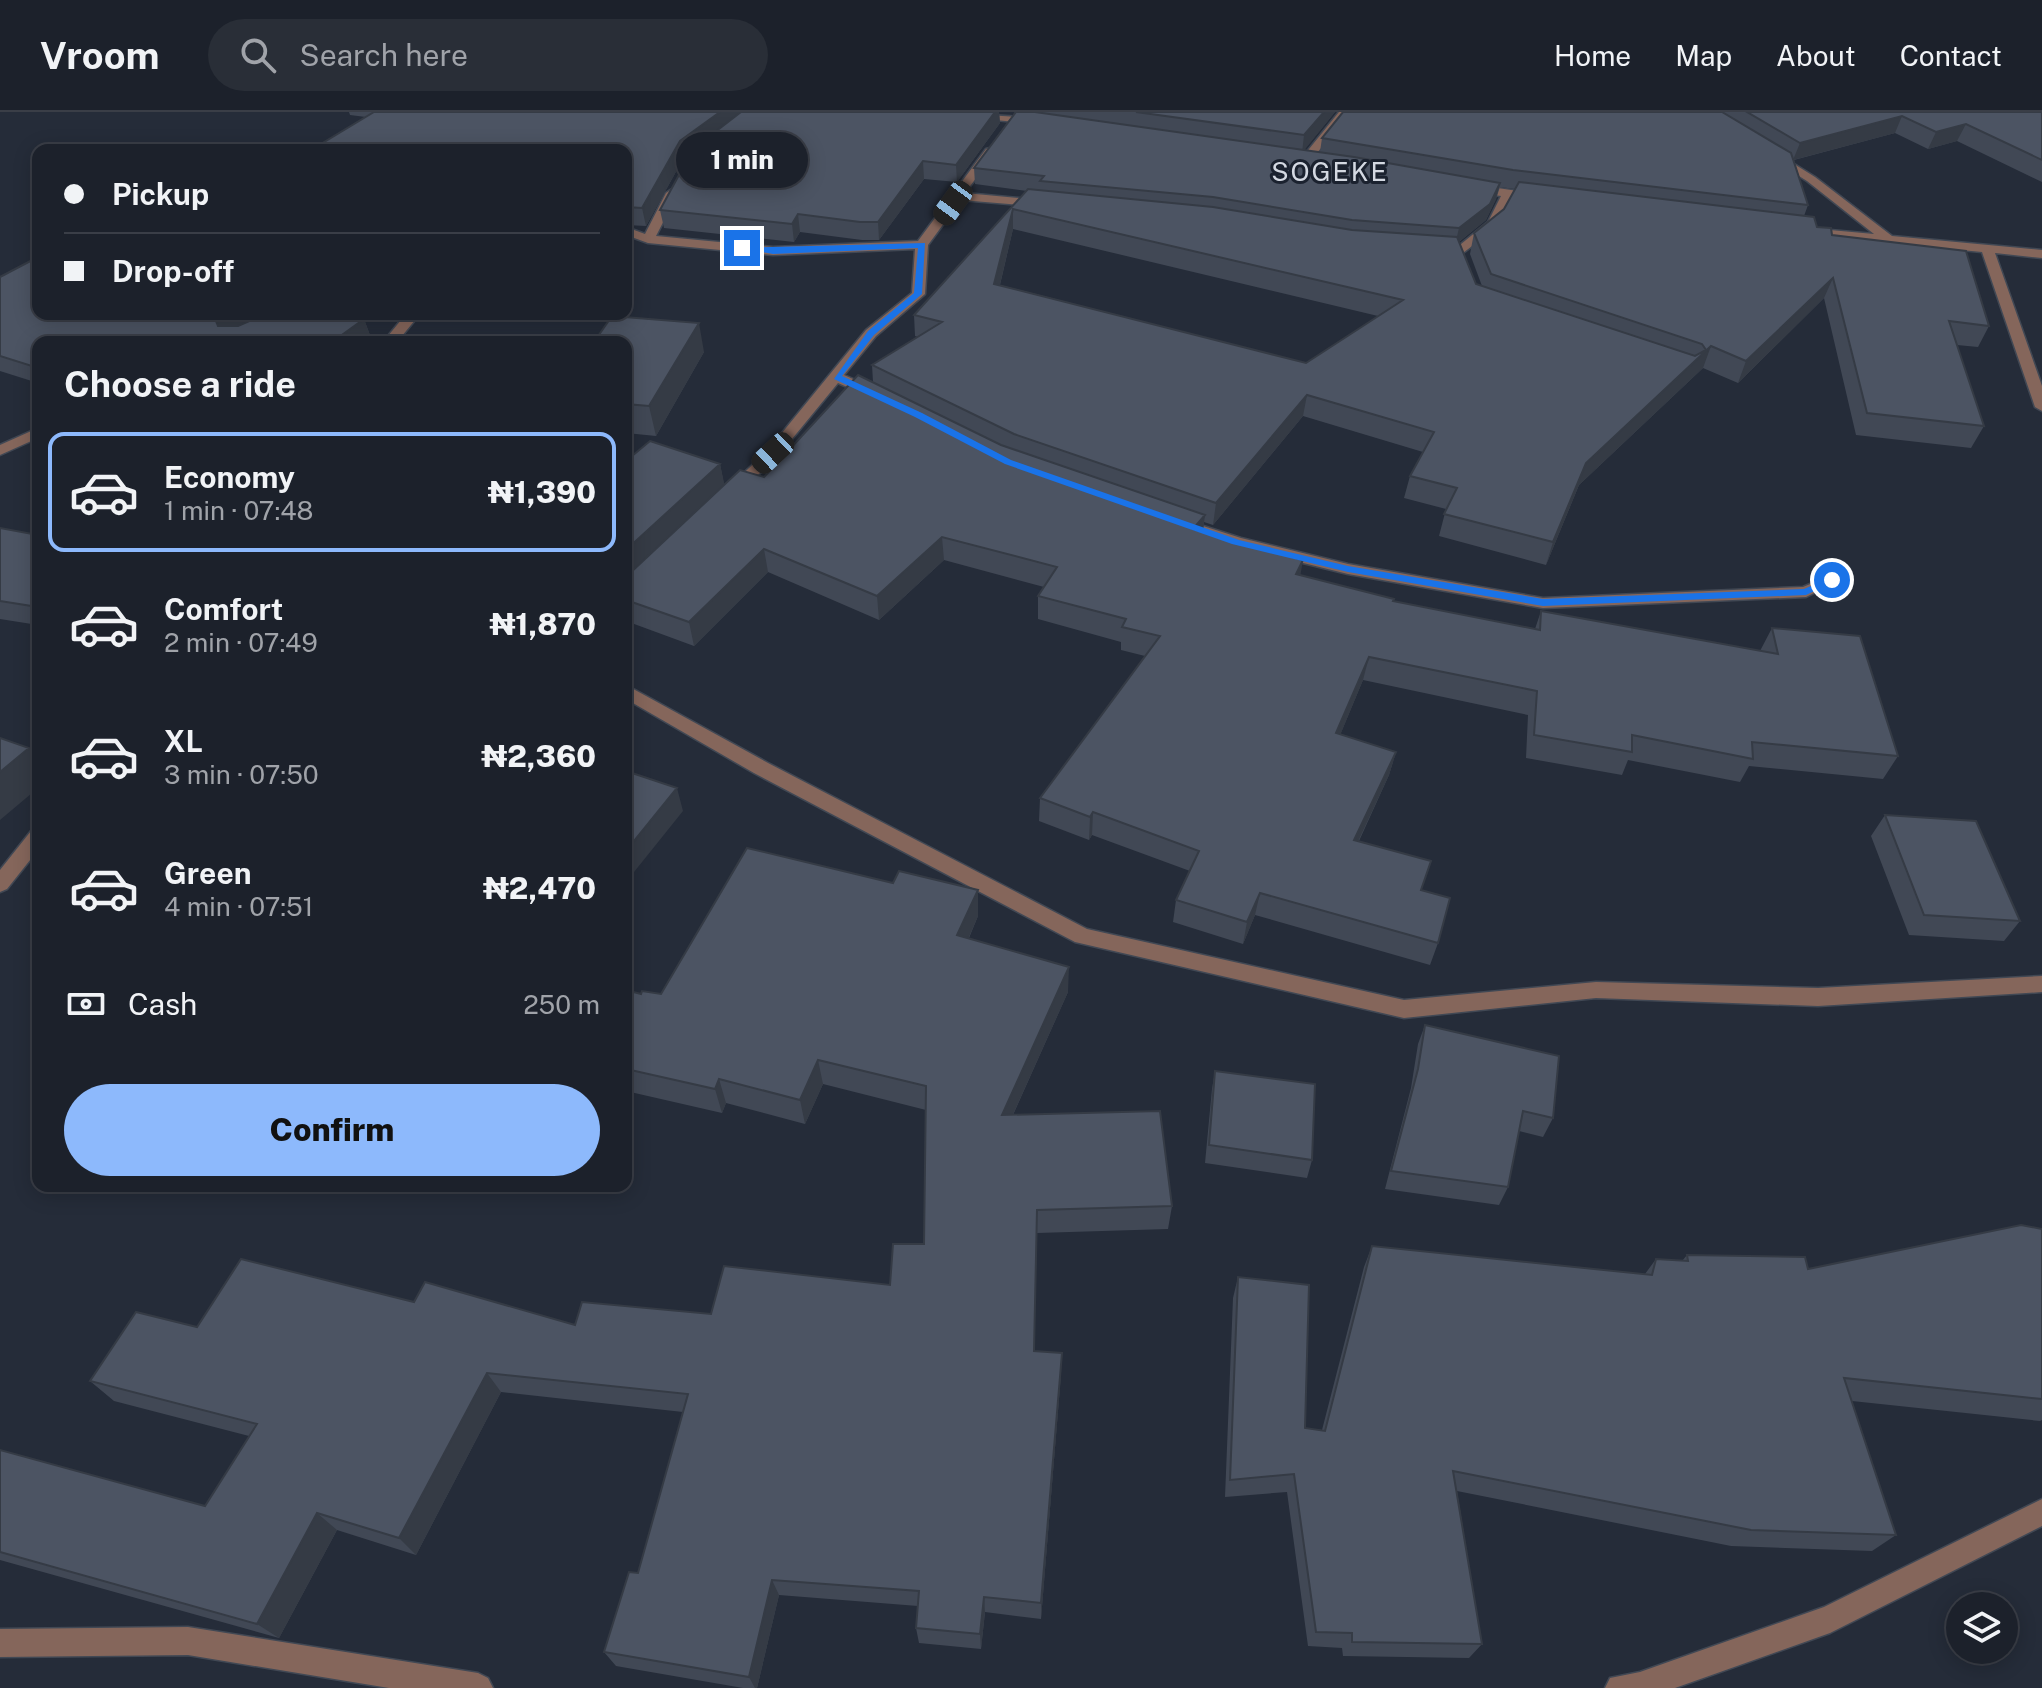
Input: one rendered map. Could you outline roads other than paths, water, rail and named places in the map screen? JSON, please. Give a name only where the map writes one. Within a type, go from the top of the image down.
[{"type":"street","points":[[945,112],[1005,129],[1044,123]]},
{"type":"street","points":[[1289,158],[1311,161],[1345,112]]},
{"type":"street","points":[[717,507],[773,453],[871,333],[918,294],[922,245],[1005,129]]},
{"type":"street","points":[[1762,148],[1811,179],[1890,241]]},
{"type":"street","points":[[648,239],[682,176]]},
{"type":"street","points":[[1461,186],[1553,200]]},
{"type":"street","points":[[1444,251],[1461,258],[1493,224],[1508,195]]},
{"type":"street","points":[[957,196],[1052,205]]},
{"type":"street","points":[[1796,230],[2042,254]]},
{"type":"street","points":[[632,233],[648,239],[773,251],[922,245]]},
{"type":"street","points":[[1988,250],[2042,407]]},
{"type":"street","points":[[395,336],[408,320]]},
{"type":"street","points":[[837,377],[891,402]]},
{"type":"street","points":[[0,451],[32,435]]},
{"type":"street","points":[[1164,518],[1236,542],[1348,569],[1543,603],[1806,592],[1832,580]]},
{"type":"street","points":[[632,694],[761,768],[1082,936],[1404,1009],[1596,990],[1818,997],[2042,984]]},
{"type":"street","points":[[0,884],[32,844]]},
{"type":"street","points":[[1620,1688],[1640,1686],[1830,1619],[2042,1512]]},
{"type":"street","points":[[0,1643],[188,1641],[478,1688]]},
{"type":"district","name":"SOGEKE","points":[[1330,172]]}]
